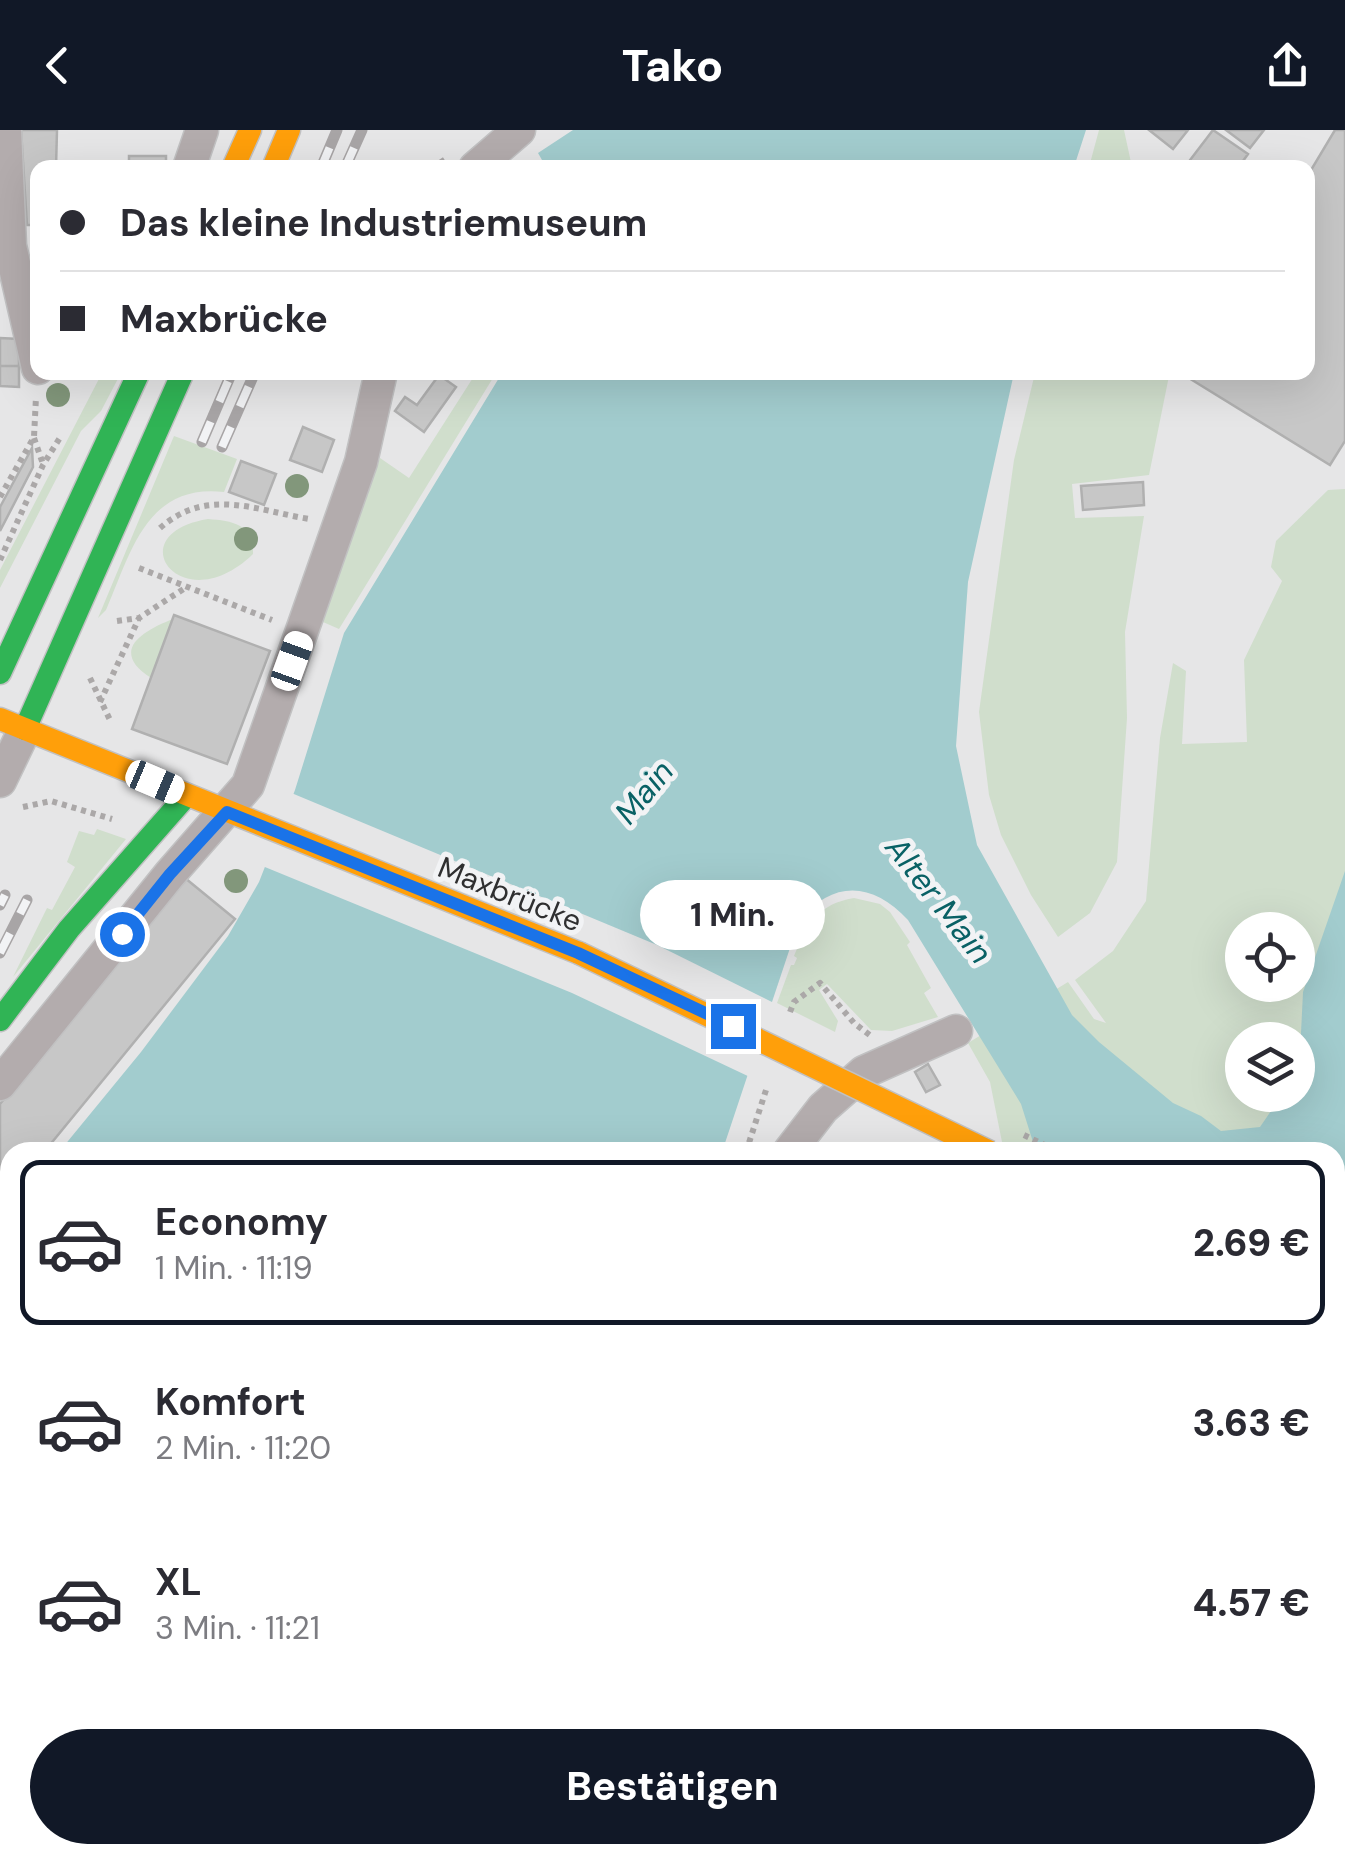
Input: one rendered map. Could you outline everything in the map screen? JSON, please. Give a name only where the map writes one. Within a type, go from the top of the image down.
[{"type":"main road","points":[[237,160],[250,130]]},
{"type":"main road","points":[[276,160],[289,130]]},
{"type":"main road","points":[[0,672],[135,380]]},
{"type":"main road","points":[[12,724],[179,380]]},
{"type":"main road","name":"Maxbrücke","points":[[12,724],[578,953],[969,1142]]},
{"type":"main road","points":[[0,1020],[69,930],[187,796]]},
{"type":"street","points":[[5,130],[16,247],[30,335]]},
{"type":"street","points":[[484,160],[519,130]]},
{"type":"street","points":[[0,1084],[170,874],[248,786],[362,462],[379,380]]},
{"type":"street","points":[[0,781],[12,724]]},
{"type":"street","points":[[798,1142],[823,1108],[864,1072],[956,1031]]},
{"type":"path","points":[[37,380],[34,438],[43,465]]},
{"type":"path","points":[[0,560],[43,465],[63,433]]},
{"type":"path","points":[[0,497],[34,438]]},
{"type":"path","points":[[232,504],[340,524]]},
{"type":"path","points":[[133,566],[272,620]]},
{"type":"path","points":[[108,622],[140,618],[186,587]]},
{"type":"path","points":[[100,702],[140,618]]},
{"type":"path","points":[[9,815],[30,803],[51,801],[124,822]]},
{"type":"path","points":[[794,1002],[820,983],[836,1004]]},
{"type":"path","points":[[749,1142],[764,1096]]},
{"type":"green space","points":[[1099,130],[1124,130],[1130,160],[1091,160]]},
{"type":"green space","points":[[98,380],[117,380],[101,411],[81,431],[0,588],[0,570]]},
{"type":"green space","points":[[472,380],[492,380],[339,629],[323,622],[380,458],[409,478]]},
{"type":"green space","points":[[1033,380],[1168,380],[1149,475],[1072,484],[1075,518],[1144,516],[1125,632],[1127,718],[1117,862],[1090,913],[1058,937],[1031,895],[1001,835],[989,795],[979,712],[1014,460]]},
{"type":"green space","points":[[174,436],[237,459],[224,492],[198,492],[159,510],[134,545],[106,610],[98,618]]},
{"type":"green space","points":[[1345,489],[1345,1142],[1002,1142],[990,1082],[968,1043],[1068,982],[1094,1019],[1106,1023],[1075,980],[1113,951],[1146,901],[1160,738],[1173,663],[1186,671],[1182,744],[1247,742],[1244,660],[1282,581],[1271,567],[1276,541],[1328,490]]},
{"type":"green space","points":[[208,519],[233,523],[246,530],[253,554],[227,573],[203,580],[183,577],[169,568],[163,555],[166,540],[181,528]]},
{"type":"green space","points":[[173,619],[151,678],[132,659],[131,651],[141,636]]},
{"type":"green space","points":[[97,829],[126,839],[13,977],[47,908],[52,910],[75,867],[67,862],[79,831],[94,835]]},
{"type":"green space","points":[[854,898],[880,904],[890,912],[910,942],[907,945],[931,988],[924,993],[938,1017],[892,1031],[871,1030],[827,984],[819,990],[838,1021],[835,1032],[777,1003],[809,925],[831,905]]},
{"type":"water","points":[[573,130],[1086,130],[1076,160],[542,160],[538,153]]},
{"type":"water","points":[[498,380],[1012,380],[968,582],[956,746],[977,845],[1072,1015],[1173,1103],[1221,1131],[1260,1127],[1270,1112],[1315,1112],[1315,1022],[1302,1022],[1303,1002],[1315,1002],[1315,957],[1345,871],[1345,1142],[1033,1142],[1021,1104],[908,920],[881,898],[853,891],[825,898],[799,921],[725,1142],[67,1142],[228,936],[259,882],[295,790],[344,633]]},
{"type":"pier","points":[[289,792],[657,945],[776,1004],[752,1078],[572,993],[260,865]]},
{"type":"building","points":[[21,130],[57,130],[56,160],[30,160],[27,225]]},
{"type":"building","points":[[1149,130],[1188,130],[1173,149]]},
{"type":"building","points":[[1213,130],[1248,154],[1244,160],[1190,160]]},
{"type":"building","points":[[1226,130],[1264,130],[1250,148]]},
{"type":"building","points":[[1335,130],[1345,130],[1345,441],[1330,465],[1192,380],[1315,380],[1315,163]]},
{"type":"building","points":[[129,156],[166,156],[166,160],[129,160]]},
{"type":"building","points":[[0,338],[19,339],[19,366],[0,366]]},
{"type":"building","points":[[0,366],[19,366],[19,387],[0,386]]},
{"type":"building","points":[[435,380],[446,380],[456,387],[424,432],[395,411],[405,397],[417,405]]},
{"type":"building","points":[[303,427],[334,440],[322,472],[290,460]]},
{"type":"building","points":[[32,448],[33,467],[0,531],[0,507]]},
{"type":"building","points":[[241,461],[276,474],[264,505],[229,492]]},
{"type":"building","points":[[1143,482],[1144,505],[1083,510],[1081,486]]},
{"type":"building","points":[[174,615],[270,651],[227,764],[132,729]]},
{"type":"building","points":[[185,878],[235,919],[52,1142],[0,1142],[0,1104]]},
{"type":"building","points":[[928,1064],[940,1085],[926,1092],[915,1072]]},
{"type":"railway","points":[[324,160],[337,130]]},
{"type":"railway","points":[[349,160],[362,130]]},
{"type":"railway","points":[[202,442],[229,380]]},
{"type":"railway","points":[[222,447],[251,380]]},
{"type":"railway","points":[[0,905],[5,895]]},
{"type":"railway","points":[[0,953],[27,900]]},
{"type":"traffic: fast","points":[[0,673],[135,380]]},
{"type":"traffic: fast","points":[[25,729],[179,380]]},
{"type":"traffic: fast","points":[[0,1020],[69,929],[187,795]]},
{"type":"traffic: slow","points":[[237,160],[250,130]]},
{"type":"traffic: slow","points":[[276,160],[289,130]]},
{"type":"traffic: slow","points":[[0,719],[579,953]]},
{"type":"traffic: slow","points":[[579,953],[969,1142]]},
{"type":"route","points":[[122,934],[227,812],[578,953],[733,1026]]},
{"type":"water label","name":"Main","points":[[644,792]]},
{"type":"water label","name":"Alter Main","points":[[939,900]]}]
